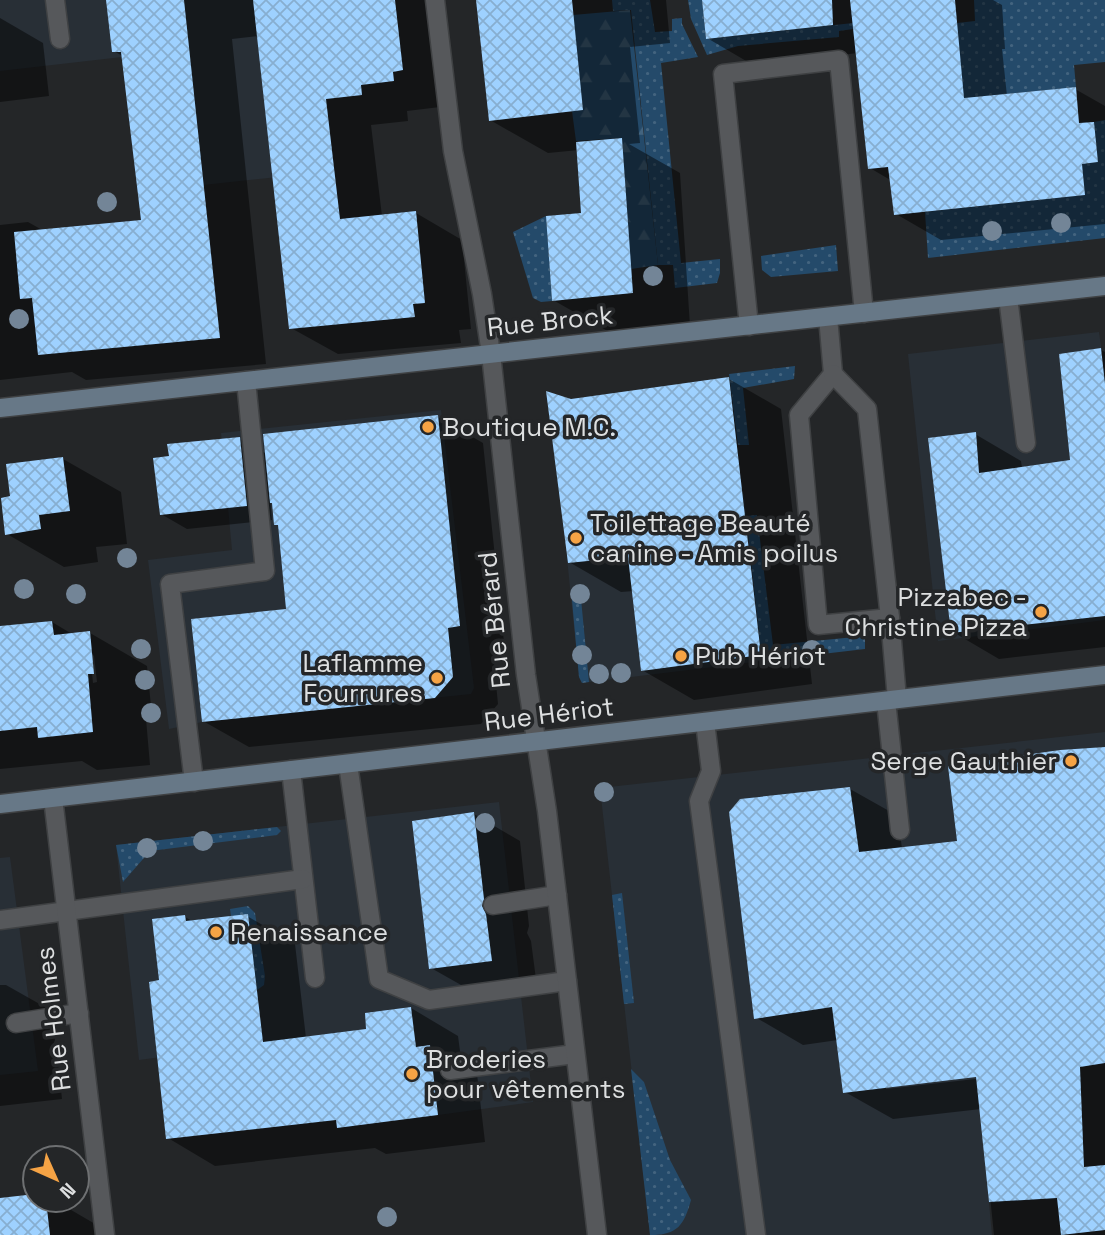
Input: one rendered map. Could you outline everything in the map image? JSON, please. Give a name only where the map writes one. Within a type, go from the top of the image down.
[{"type":"street","points":[[55,0],[60,39]]},
{"type":"street","name":"Rue Bérard","points":[[435,0],[453,151],[482,294],[491,354],[526,675],[557,895],[597,1235]]},
{"type":"street","points":[[748,326],[723,74],[839,60],[864,313]]},
{"type":"street","name":"Rue Brock","points":[[0,408],[1105,285]]},
{"type":"street","points":[[1007,297],[1026,443]]},
{"type":"street","points":[[828,317],[833,374],[867,409],[890,618],[900,830]]},
{"type":"street","points":[[833,374],[799,415],[818,625],[890,618]]},
{"type":"street","points":[[194,782],[170,584],[265,571],[246,381]]},
{"type":"street","name":"Rue Hériot","points":[[0,804],[1105,675]]},
{"type":"street","points":[[705,722],[711,771],[699,801],[756,1235]]},
{"type":"street","points":[[348,764],[379,979],[429,1000],[567,981]]},
{"type":"street","points":[[291,771],[315,978]]},
{"type":"street","name":"Rue Holmes","points":[[53,798],[105,1235]]},
{"type":"street","points":[[0,920],[303,879]]},
{"type":"street","points":[[494,905],[557,895]]},
{"type":"street","points":[[16,1023],[79,1013]]},
{"type":"street","points":[[450,1070],[575,1054]]},
{"type":"shaded area","points":[[0,0],[258,0],[278,177],[138,192],[122,57],[0,71]]},
{"type":"shaded area","points":[[1099,332],[1105,375],[1105,620],[938,641],[908,354]]},
{"type":"shaded area","points":[[441,410],[474,688],[471,694],[202,722],[169,729],[148,560],[232,550],[221,433]]},
{"type":"shaded area","points":[[744,494],[762,661],[582,683],[579,677],[563,518]]},
{"type":"shaded area","points":[[1105,732],[1105,1063],[1080,1067],[1023,1111],[1034,1200],[989,1203],[992,1235],[650,1235],[600,788]]},
{"type":"shaded area","points":[[499,802],[533,1102],[438,1115],[325,1035],[139,1060],[116,845]]},
{"type":"shaded area","points":[[10,857],[38,1071],[0,1075],[0,858]]},
{"type":"green space","points":[[612,0],[650,0],[655,32],[672,31],[672,19],[682,18],[682,24],[698,57],[661,63],[681,263],[720,259],[717,283],[675,288],[673,265],[658,265],[631,10],[613,11]]},
{"type":"green space","points":[[688,0],[702,0],[706,39],[853,23],[853,29],[839,31],[839,37],[738,46],[707,55],[691,19]]},
{"type":"green space","points":[[974,0],[1105,0],[1105,62],[1074,65],[1076,87],[936,101],[932,59],[960,56],[957,23],[975,21]]},
{"type":"green space","points":[[630,10],[658,265],[631,269],[622,138],[576,141],[572,111],[583,110],[573,15]]},
{"type":"green space","points":[[1105,120],[1105,238],[928,258],[925,212],[1085,195],[1082,164],[1098,162],[1094,122]]},
{"type":"green space","points":[[546,216],[552,301],[541,302],[533,298],[513,232]]},
{"type":"green space","points":[[836,245],[838,271],[771,277],[762,270],[761,256]]},
{"type":"green space","points":[[795,366],[794,379],[743,388],[749,445],[738,445],[729,374]]},
{"type":"green space","points":[[757,515],[773,645],[865,636],[865,649],[762,661],[746,516]]},
{"type":"green space","points":[[581,599],[589,682],[582,683],[579,677],[572,600]]},
{"type":"green space","points":[[277,827],[281,831],[277,835],[150,851],[123,882],[116,845]]},
{"type":"green space","points":[[622,893],[634,1003],[624,1004],[612,895]]},
{"type":"green space","points":[[248,906],[255,913],[265,976],[264,985],[257,990],[248,914],[231,916],[230,909]]},
{"type":"green space","points":[[631,1069],[644,1082],[670,1160],[691,1200],[686,1216],[678,1227],[660,1235],[650,1235]]},
{"type":"building","points":[[106,0],[184,0],[220,338],[38,355],[32,298],[20,299],[14,232],[141,220],[121,52],[112,52]]},
{"type":"building","points":[[253,0],[395,0],[403,70],[393,72],[394,81],[361,85],[362,95],[326,99],[340,219],[416,211],[425,303],[413,304],[415,317],[289,329]]},
{"type":"building","points":[[476,0],[572,0],[583,110],[489,121]]},
{"type":"building","points":[[702,0],[832,0],[833,25],[706,39]]},
{"type":"building","points":[[850,0],[955,0],[964,98],[1076,87],[1079,123],[1094,122],[1098,162],[1082,164],[1085,195],[894,215],[888,167],[868,169]]},
{"type":"building","points":[[622,138],[633,293],[552,301],[546,216],[581,213],[576,142]]},
{"type":"building","points":[[1101,348],[1105,384],[1105,616],[951,633],[928,438],[976,432],[979,473],[1070,460],[1059,354]]},
{"type":"building","points":[[729,377],[761,655],[641,671],[628,557],[568,563],[546,391],[571,399]]},
{"type":"building","points":[[438,415],[460,626],[448,628],[453,677],[435,698],[202,722],[191,619],[286,609],[278,525],[274,525],[270,503],[263,434]]},
{"type":"building","points":[[240,437],[247,506],[160,515],[153,458],[169,456],[167,444]]},
{"type":"building","points":[[63,457],[70,511],[39,515],[41,529],[5,535],[1,498],[10,496],[6,464]]},
{"type":"building","points":[[52,621],[54,635],[90,631],[94,674],[88,674],[93,732],[38,738],[37,727],[0,731],[0,626]]},
{"type":"building","points":[[1105,747],[1105,1063],[1080,1067],[1084,1167],[1105,1165],[1105,1230],[1061,1235],[1057,1198],[989,1202],[976,1077],[843,1093],[832,1007],[754,1019],[729,812],[740,799],[850,787],[859,852],[957,841],[948,766],[1060,750]]},
{"type":"building","points":[[474,812],[484,899],[482,906],[486,914],[492,961],[429,969],[412,821]]},
{"type":"building","points":[[248,914],[263,1042],[366,1029],[365,1013],[411,1007],[416,1047],[430,1045],[438,1115],[337,1128],[336,1120],[166,1139],[149,982],[159,980],[152,919],[185,915],[186,921]]},
{"type":"building","points":[[21,1196],[21,1214],[48,1214],[50,1235],[0,1235],[0,1198]]},
{"type":"place","name":"Boutique M.C.","points":[[428,427]]},
{"type":"place","name":"Toilettage Beauté canine - Amis poilus","points":[[576,538]]},
{"type":"place","name":"Pizzabec - Christine Pizza","points":[[1041,612]]},
{"type":"place","name":"Pub Hériot","points":[[681,656]]},
{"type":"place","name":"Laflamme Fourrures","points":[[437,678]]},
{"type":"place","name":"Serge Gauthier","points":[[1071,761]]},
{"type":"place","name":"Renaissance","points":[[216,932]]},
{"type":"place","name":"Broderies pour vêtements","points":[[412,1074]]}]
